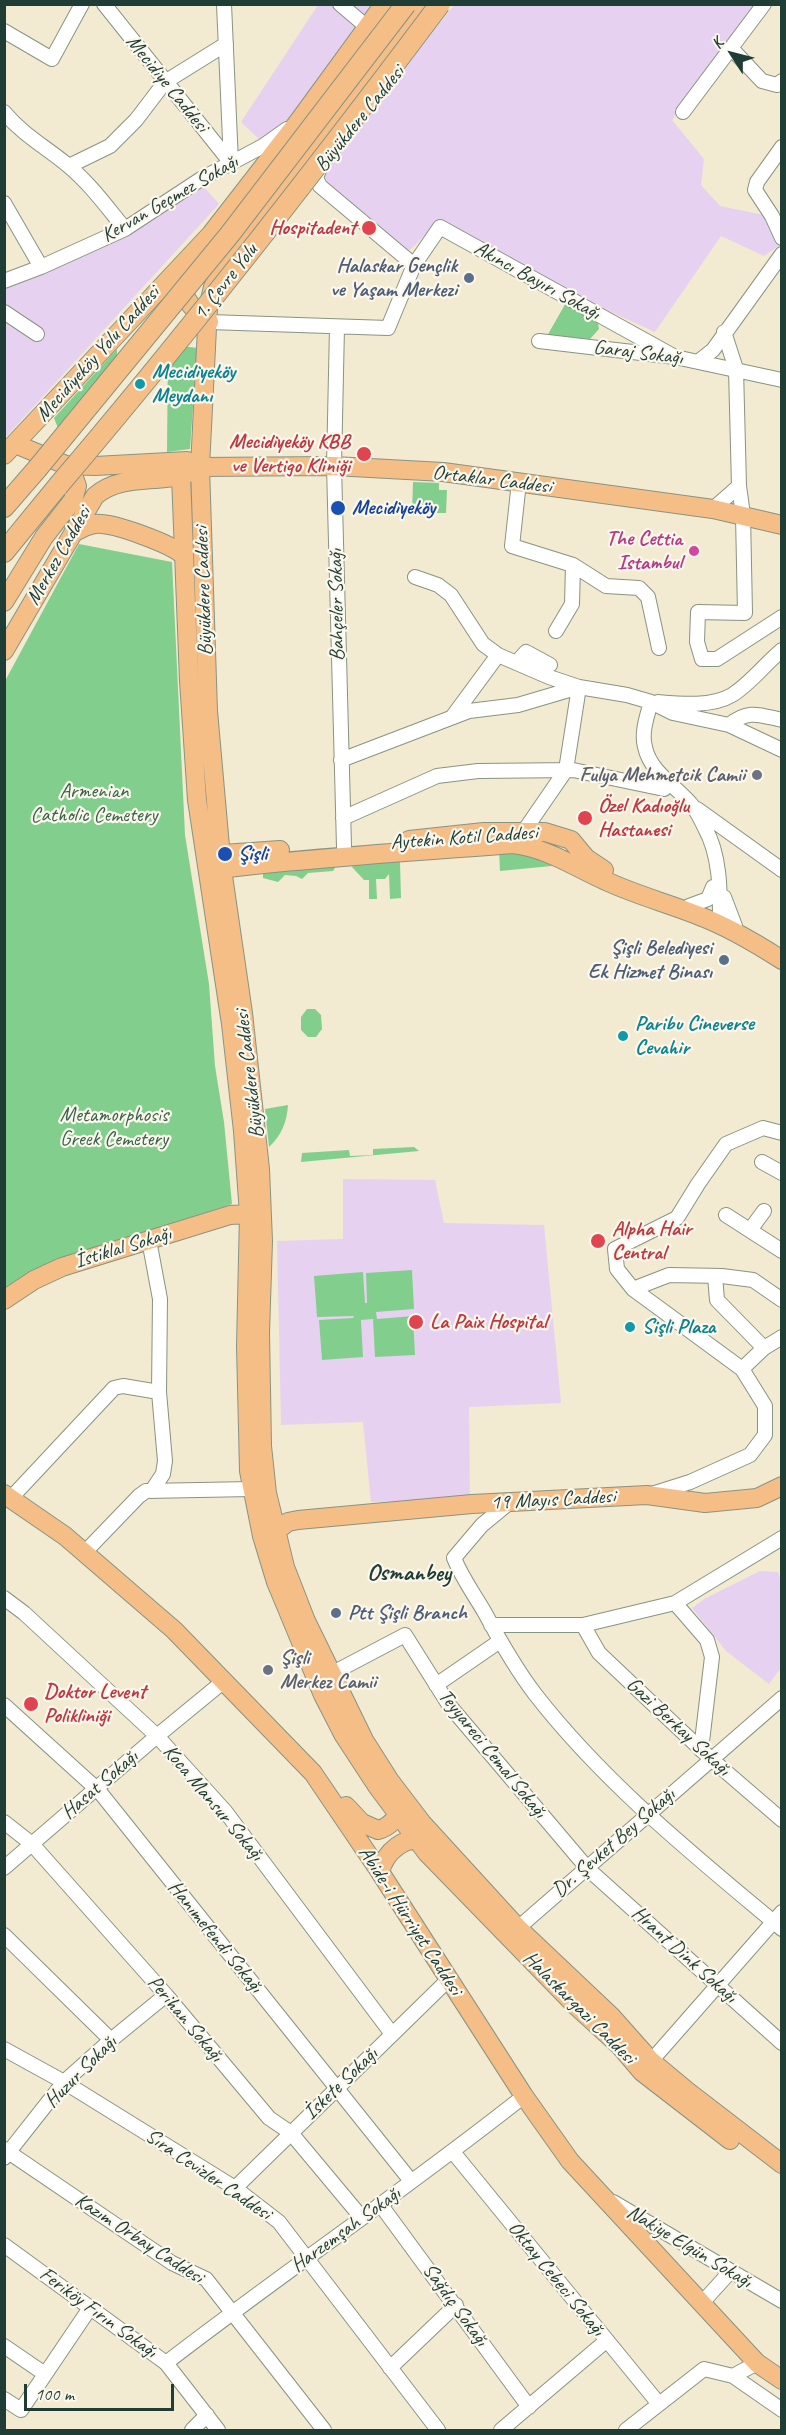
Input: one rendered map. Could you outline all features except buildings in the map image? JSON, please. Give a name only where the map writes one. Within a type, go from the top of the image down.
[{"type":"highway","name":"1. Çevre Yolu","points":[[4,507],[38,469],[223,243],[406,4]]},
{"type":"highway","name":"1. Çevre Yolu","points":[[4,552],[148,379],[269,228],[440,4]]},
{"type":"main road","points":[[209,322],[193,309],[182,289],[182,278],[193,254],[228,213],[298,122],[384,4]]},
{"type":"main road","name":"Büyükdere Caddesi","points":[[400,1806],[360,1761],[323,1695],[276,1582],[260,1491],[247,1445],[246,1346],[249,1214],[243,1131],[213,862],[200,467],[208,308],[213,287],[234,250],[422,4]]},
{"type":"main road","name":"Büyükdere Caddesi","points":[[209,322],[448,4]]},
{"type":"main road","name":"Mecidiyeköy Yolu Caddesi","points":[[10,450],[163,282],[193,254]]},
{"type":"main road","points":[[10,450],[66,465],[105,466],[187,461],[200,467]]},
{"type":"main road","points":[[4,602],[44,537],[73,500],[77,486],[74,476],[66,465]]},
{"type":"main road","name":"Ortaklar Caddesi","points":[[200,467],[334,466],[443,472],[712,509],[782,525]]},
{"type":"main road","name":"Merkez Caddesi","points":[[4,651],[95,496],[104,488],[123,481],[181,476],[200,467]]},
{"type":"main road","name":"Büyükdere Caddesi","points":[[181,476],[192,742],[257,1130],[263,1241],[260,1333],[260,1491],[276,1531],[288,1578],[331,1674],[400,1806]]},
{"type":"main road","points":[[73,533],[87,525],[102,524],[170,546],[184,556]]},
{"type":"main road","name":"Aytekin Kotil Caddesi","points":[[213,862],[484,832],[524,831],[556,834],[571,840],[583,863],[607,882],[719,921]]},
{"type":"main road","points":[[556,834],[563,844],[558,857]]},
{"type":"main road","name":"Aytekin Kotil Caddesi","points":[[213,862],[282,862],[513,844],[529,846],[583,863],[689,906],[719,921],[782,960]]},
{"type":"main road","points":[[249,1214],[257,1220],[263,1241]]},
{"type":"main road","name":"İstiklal Sokağı","points":[[4,1300],[34,1280],[62,1267],[230,1215],[249,1214]]},
{"type":"main road","name":"19 Mayıs Caddesi","points":[[276,1531],[288,1522],[322,1517],[510,1502],[647,1495],[705,1503],[757,1498],[782,1486]]},
{"type":"main road","name":"19 Mayıs Caddesi","points":[[260,1491],[284,1508],[322,1517]]},
{"type":"main road","name":"Abide-i Hürriyet Caddesi","points":[[8,1496],[85,1552],[189,1644],[313,1773],[380,1872],[524,2096],[570,2161],[757,2363],[782,2380]]},
{"type":"main road","points":[[313,1773],[372,1830],[383,1829],[400,1806]]},
{"type":"main road","name":"Halaskargazi Caddesi","points":[[400,1806],[417,1839],[444,1872],[574,2004],[619,2045],[782,2179]]},
{"type":"main road","name":"Halaskargazi Caddesi","points":[[400,1806],[518,1928],[611,2016],[646,2066],[687,2091],[782,2164]]},
{"type":"main road","points":[[380,1872],[383,1860],[388,1853],[396,1846],[417,1839],[428,1841],[455,1861]]},
{"type":"street","points":[[4,31],[52,59],[82,4]]},
{"type":"street","name":"Mecidiye Caddesi","points":[[104,4],[231,162]]},
{"type":"street","points":[[224,4],[231,162]]},
{"type":"street","points":[[340,4],[367,27]]},
{"type":"street","points":[[683,112],[764,4]]},
{"type":"street","points":[[69,166],[110,146],[136,120],[165,82],[226,44]]},
{"type":"street","points":[[731,48],[762,81],[777,85],[782,81]]},
{"type":"street","points":[[4,112],[16,126],[69,166],[89,185],[125,229]]},
{"type":"street","name":"Kervan Geçmez Sokağı","points":[[4,281],[125,229],[201,179],[263,146],[298,122]]},
{"type":"street","points":[[4,135],[16,126]]},
{"type":"street","points":[[782,147],[757,182],[755,190],[772,216],[782,238]]},
{"type":"street","points":[[319,178],[414,265]]},
{"type":"street","points":[[4,203],[41,267]]},
{"type":"street","name":"Akıncı Bayırı Sokağı","points":[[337,327],[388,328],[414,265],[441,227],[675,357]]},
{"type":"street","points":[[699,361],[713,350],[782,254]]},
{"type":"street","points":[[4,312],[37,334]]},
{"type":"street","points":[[209,322],[337,327]]},
{"type":"street","name":"Bahçeler Sokağı","points":[[337,327],[334,466],[344,847]]},
{"type":"street","points":[[724,332],[736,369],[745,613],[698,612],[697,642],[702,659],[717,659],[782,616]]},
{"type":"street","name":"Garaj Sokağı","points":[[539,341],[675,357],[736,369]]},
{"type":"street","points":[[736,369],[782,380]]},
{"type":"street","points":[[519,482],[512,546],[573,565],[606,586],[639,588],[648,597],[659,648]]},
{"type":"street","points":[[712,509],[739,486]]},
{"type":"street","points":[[556,631],[572,604],[573,565]]},
{"type":"street","points":[[416,578],[438,585],[451,595],[483,644],[498,655],[579,687],[627,695],[651,702],[673,713],[729,725],[782,750]]},
{"type":"street","points":[[651,702],[686,705],[720,700],[732,695],[782,650]]},
{"type":"street","points":[[517,662],[526,652],[550,664]]},
{"type":"street","points":[[453,717],[498,655]]},
{"type":"street","points":[[341,760],[469,711],[518,705],[579,687]]},
{"type":"street","points":[[524,831],[566,770],[579,687]]},
{"type":"street","points":[[651,702],[639,734],[640,757],[647,769],[712,827],[782,870]]},
{"type":"street","points":[[729,725],[739,716],[753,713],[782,720]]},
{"type":"street","points":[[340,744],[360,751]]},
{"type":"street","points":[[343,818],[437,776],[478,771],[566,770],[666,787]]},
{"type":"street","points":[[688,807],[703,841],[717,886],[719,921]]},
{"type":"street","points":[[712,827],[719,921]]},
{"type":"street","points":[[689,906],[708,899],[717,886]]},
{"type":"street","points":[[647,1495],[690,1482],[750,1455],[765,1435],[765,1406],[742,1369],[633,1288],[617,1269],[615,1249],[678,1218],[726,1144],[763,1128],[782,1133]]},
{"type":"street","points":[[762,1162],[782,1173]]},
{"type":"street","points":[[750,1230],[764,1210]]},
{"type":"street","points":[[726,1215],[780,1248]]},
{"type":"street","points":[[149,1240],[160,1299],[159,1392],[165,1461],[163,1474],[153,1489]]},
{"type":"street","points":[[633,1288],[669,1275],[715,1276],[753,1280],[782,1300]]},
{"type":"street","points":[[715,1276],[717,1300],[764,1348]]},
{"type":"street","points":[[742,1369],[764,1348],[782,1337]]},
{"type":"street","points":[[8,1496],[114,1388],[123,1386],[159,1392]]},
{"type":"street","points":[[85,1552],[139,1496],[153,1489],[260,1491]]},
{"type":"street","points":[[510,1502],[482,1525],[454,1558],[463,1580],[500,1641],[534,1692],[562,1726],[648,1814],[779,1921],[646,2066]]},
{"type":"street","points":[[491,1625],[584,1625],[675,1603],[782,1538]]},
{"type":"street","name":"Koca Mansur Sokağı","points":[[4,1598],[24,1613],[157,1736],[225,1811],[392,2034]]},
{"type":"street","points":[[675,1603],[707,1640],[712,1657],[706,1754]]},
{"type":"street","name":"Gazi Berkay Sokağı","points":[[584,1625],[598,1653],[706,1754],[782,1820]]},
{"type":"street","name":"Teyyareci Cemal Sokağı","points":[[331,1674],[405,1635],[449,1705],[587,1868]]},
{"type":"street","points":[[436,1685],[500,1641]]},
{"type":"street","name":"Hasat Sokağı","points":[[4,1869],[96,1788],[224,1681]]},
{"type":"street","name":"Dr. Şevket Bey Sokağı","points":[[706,1754],[726,1741],[782,1690]]},
{"type":"street","name":"Dr. Şevket Bey Sokağı","points":[[518,1928],[648,1814],[706,1754],[782,1698]]},
{"type":"street","name":"Hanımefendi Sokağı","points":[[4,1706],[96,1788],[411,2181]]},
{"type":"street","name":"Perihan Sokağı","points":[[4,1822],[32,1844],[166,1995],[268,2118],[291,2133],[362,2218]]},
{"type":"street","name":"Hrant Dink Sokağı","points":[[587,1868],[782,2043]]},
{"type":"street","points":[[4,1935],[111,2040]]},
{"type":"street","name":"İskete Sokağı","points":[[235,2188],[448,1980]]},
{"type":"street","name":"Huzur Sokağı","points":[[6,2153],[64,2082],[166,1995]]},
{"type":"street","name":"Sıra Cevizler Caddesi","points":[[4,2049],[64,2082],[235,2188],[279,2222],[438,2430]]},
{"type":"street","name":"Harzemşah Sokağı","points":[[166,2362],[453,2152],[524,2096]]},
{"type":"street","name":"Oktay Cebeci Sokağı","points":[[453,2152],[659,2404]]},
{"type":"street","name":"Kazım Orbay Caddesi","points":[[6,2153],[172,2263],[206,2279],[324,2430]]},
{"type":"street","name":"Nakiye Elgün Sokağı","points":[[597,2192],[782,2301]]},
{"type":"street","name":"Sağdıç Sokağı","points":[[380,2204],[529,2407]]},
{"type":"street","name":"Feriköy Fırın Sokağı","points":[[4,2245],[166,2362],[218,2430]]},
{"type":"street","points":[[701,2304],[730,2272]]},
{"type":"street","points":[[390,2368],[456,2305]]},
{"type":"street","points":[[4,2399],[21,2410],[90,2308]]},
{"type":"street","points":[[501,2430],[606,2341]]},
{"type":"street","points":[[4,2346],[45,2374]]},
{"type":"street","points":[[733,2376],[757,2363]]},
{"type":"street","points":[[626,2430],[704,2369],[733,2376],[782,2410]]},
{"type":"street","points":[[192,2430],[207,2415]]},
{"type":"shaded area","points":[[318,5],[372,5],[297,113],[259,139],[241,122]]},
{"type":"shaded area","points":[[454,5],[757,5],[672,120],[704,159],[701,185],[720,206],[764,215],[780,245],[764,256],[721,236],[655,332],[598,306],[439,221],[409,251],[321,182],[327,167]]},
{"type":"shaded area","points":[[195,177],[219,204],[5,438],[5,274],[113,229]]},
{"type":"shaded area","name":"La Paix Hospital","points":[[343,1179],[435,1180],[444,1223],[544,1225],[561,1403],[469,1407],[470,1499],[371,1502],[363,1422],[281,1425],[277,1241],[343,1239]]},
{"type":"shaded area","points":[[760,1571],[778,1572],[781,1581],[781,1668],[769,1684],[726,1651],[692,1608],[706,1598]]},
{"type":"green space","points":[[567,301],[598,323],[599,329],[590,339],[547,336]]},
{"type":"green space","points":[[168,344],[197,348],[190,449],[167,452]]},
{"type":"green space","points":[[117,349],[117,372],[59,431],[54,418]]},
{"type":"green space","points":[[413,482],[439,483],[439,490],[447,490],[446,513],[412,513]]},
{"type":"green space","points":[[79,544],[172,562],[185,835],[209,984],[215,1066],[224,1122],[232,1204],[56,1260],[5,1291],[5,681]]},
{"type":"green space","points":[[519,848],[562,865],[500,871],[499,850]]},
{"type":"green space","points":[[411,857],[411,861],[400,862],[401,898],[390,899],[389,874],[385,879],[376,879],[377,899],[369,899],[369,880],[364,880],[352,867],[357,861]]},
{"type":"green space","points":[[332,863],[335,868],[333,871],[308,873],[302,879],[285,875],[278,882],[263,878],[263,868]]},
{"type":"green space","points":[[307,1009],[315,1009],[321,1015],[322,1029],[316,1037],[308,1037],[301,1030],[301,1017]]},
{"type":"green space","points":[[288,1105],[283,1128],[269,1147],[265,1109]]},
{"type":"green space","points":[[414,1147],[419,1151],[301,1162],[302,1153],[349,1150],[350,1156],[373,1155],[373,1149]]},
{"type":"green space","points":[[412,1270],[414,1309],[376,1312],[377,1319],[413,1316],[415,1355],[375,1357],[373,1319],[361,1320],[363,1357],[322,1360],[319,1320],[353,1318],[354,1316],[317,1317],[314,1276],[363,1272],[365,1303],[367,1303],[366,1273]]},
{"type":"place","name":"Hospitadent","points":[[369,228]]},
{"type":"place","name":"Halaskar Gençlik ve Yaşam Merkezi","points":[[469,278]]},
{"type":"place","name":"Mecidiyeköy Meydanı","points":[[140,384]]},
{"type":"place","name":"Mecidiyeköy KBB ve Vertigo Kliniği","points":[[364,454]]},
{"type":"place","name":"Mecidiyeköy","points":[[338,508]]},
{"type":"place","name":"The Cettia Istambul","points":[[694,551]]},
{"type":"place","name":"Fulya Mehmetcik Camii","points":[[757,775]]},
{"type":"place","name":"Özel Kadıoğlu Hastanesi","points":[[585,818]]},
{"type":"place","name":"Şişli","points":[[225,854]]},
{"type":"place","name":"Şişli Belediyesi Ek Hizmet Binası","points":[[724,960]]},
{"type":"place","name":"Paribu Cineverse Cevahir","points":[[623,1036]]},
{"type":"place","name":"Alpha Hair Central","points":[[598,1241]]},
{"type":"place","name":"La Paix Hospital","points":[[416,1322]]},
{"type":"place","name":"Sişli Plaza","points":[[630,1327]]},
{"type":"place","name":"Ptt Şişli Branch","points":[[336,1613]]},
{"type":"place","name":"Şişli Merkez Camii","points":[[268,1670]]},
{"type":"place","name":"Doktor Levent Polikliniği","points":[[31,1704]]},
{"type":"district","name":"Osmanbey","points":[[409,1574]]},
{"type":"park label","name":"Armenian Catholic Cemetery","points":[[94,803]]},
{"type":"park label","name":"Metamorphosis Greek Cemetery","points":[[114,1127]]}]
